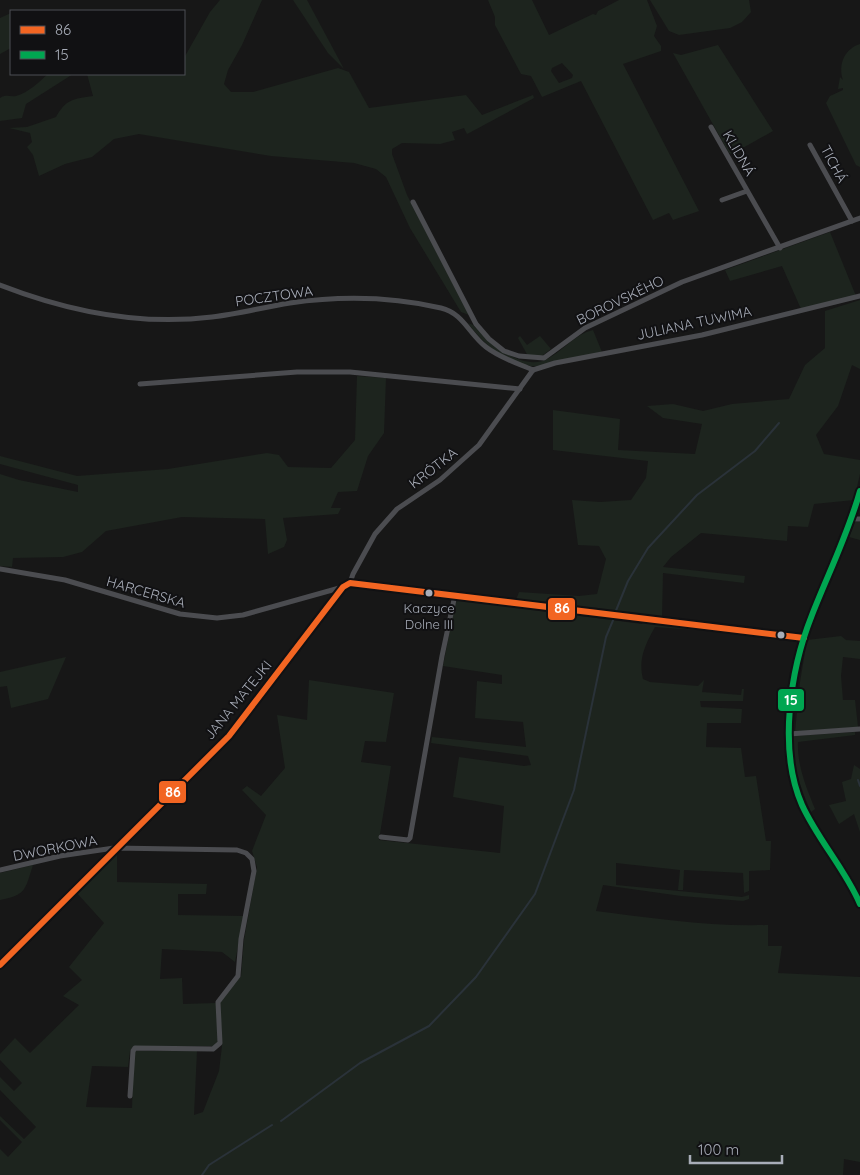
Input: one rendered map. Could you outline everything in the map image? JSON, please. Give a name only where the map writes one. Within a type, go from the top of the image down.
[{"type":"street","name":"KLIDNÁ","points":[[711,127],[780,248]]},
{"type":"street","name":"TICHÁ","points":[[810,145],[852,221]]},
{"type":"street","name":"KLIDNÁ","points":[[722,200],[747,191]]},
{"type":"street","name":"BOROVSKÉHO","points":[[413,202],[476,324],[489,339],[504,351],[534,359],[544,358],[585,328],[682,282],[860,218]]},
{"type":"street","name":"POCZTOWA","points":[[0,285],[65,307],[133,318],[211,317],[292,303],[373,298],[430,306],[451,311],[458,316],[485,346],[510,361],[533,370]]},
{"type":"street","name":"JULIANA TUWIMA","points":[[533,370],[555,363],[702,335],[860,296]]},
{"type":"street","name":"KRÓTKA","points":[[350,583],[356,567],[375,534],[397,509],[440,480],[479,445],[533,370]]},
{"type":"street","points":[[140,384],[297,372],[350,372],[520,389]]},
{"type":"street","points":[[860,491],[856,519],[804,638],[791,704],[789,734],[791,769],[802,804],[860,904]]},
{"type":"street","name":"HARCERSKA","points":[[0,569],[65,580],[180,614],[217,618],[243,615],[343,587]]},
{"type":"street","points":[[350,583],[804,638]]},
{"type":"street","name":"JANA MATEJKI","points":[[0,966],[114,848],[228,736],[343,587],[350,583]]},
{"type":"street","points":[[381,837],[408,840],[410,838],[443,647],[455,596]]},
{"type":"street","points":[[789,734],[860,729]]},
{"type":"street","name":"DWORKOWA","points":[[0,870],[60,856],[114,848],[237,850],[246,853],[252,859],[254,871],[242,939],[238,976],[218,1002],[220,1043],[213,1049],[135,1048],[132,1050],[130,1096]]},
{"type":"shaded area","points":[[220,0],[262,0],[242,45],[228,70],[224,84],[231,92],[253,92],[338,68],[349,72],[369,108],[466,95],[482,115],[533,95],[534,98],[467,134],[464,128],[452,132],[455,140],[440,144],[402,143],[392,149],[392,154],[407,195],[469,315],[461,312],[410,228],[386,177],[376,169],[354,163],[271,156],[139,134],[114,139],[92,157],[65,164],[39,176],[33,155],[27,147],[32,142],[30,133],[9,128],[27,127],[56,117],[67,103],[93,96],[87,75],[185,75],[185,56],[210,12]]},
{"type":"shaded area","points":[[293,0],[307,0],[344,69],[328,53]]},
{"type":"shaded area","points":[[488,0],[532,0],[549,35],[593,14],[596,15],[598,11],[619,0],[647,0],[657,26],[654,36],[661,46],[661,51],[623,64],[699,211],[673,220],[669,213],[653,220],[581,81],[542,97],[531,76],[521,74],[495,25],[495,17]],"holes":[[[562,63],[573,75],[572,78],[559,83],[551,71],[552,68]]]},
{"type":"shaded area","points":[[650,0],[749,0],[751,12],[742,22],[730,28],[679,35],[669,31]]},
{"type":"shaded area","points":[[10,13],[10,49],[0,54],[0,18]]},
{"type":"shaded area","points":[[860,44],[860,167],[856,165],[826,103],[830,96],[843,90],[843,88],[838,89],[840,77],[843,80],[842,63],[846,54],[854,46]]},
{"type":"shaded area","points":[[718,45],[773,131],[732,154],[729,153],[673,53],[681,55]]},
{"type":"shaded area","points":[[47,75],[71,75],[26,104],[22,118],[0,121],[0,98],[16,96],[33,87]]},
{"type":"shaded area","points":[[830,232],[856,296],[801,309],[782,266],[730,281],[725,270]]},
{"type":"shaded area","points":[[860,300],[860,369],[852,365],[838,406],[816,435],[824,454],[860,460],[860,474],[854,500],[814,504],[808,527],[788,526],[787,541],[701,533],[671,557],[663,567],[745,576],[744,583],[663,573],[662,617],[516,600],[519,592],[579,596],[597,594],[606,559],[599,546],[578,545],[572,500],[600,502],[631,500],[646,478],[648,461],[553,450],[553,410],[620,419],[618,450],[695,454],[702,424],[663,418],[647,406],[673,404],[703,411],[732,404],[789,399],[805,365],[825,348],[825,311]]},
{"type":"shaded area","points":[[468,323],[473,325],[496,347],[527,362],[547,359],[580,335],[593,330],[602,352],[537,366],[520,364],[511,361],[487,345]]},
{"type":"shaded area","points":[[520,336],[527,345],[540,336],[551,349],[539,358],[528,356],[518,338]]},
{"type":"shaded area","points":[[357,376],[386,378],[384,433],[368,456],[357,491],[338,492],[331,508],[341,508],[338,514],[283,518],[287,540],[284,547],[268,554],[265,519],[182,517],[106,531],[82,552],[63,557],[13,558],[12,567],[0,566],[0,474],[19,480],[78,492],[78,485],[0,464],[0,456],[77,476],[168,469],[267,453],[279,455],[288,467],[331,468],[355,440]]},
{"type":"shaded area","points":[[855,522],[860,522],[860,540],[849,537]]},
{"type":"shaded area","points":[[458,600],[711,631],[655,627],[643,652],[641,665],[643,679],[650,682],[698,686],[704,680],[702,692],[741,695],[742,689],[744,689],[743,701],[700,701],[701,707],[742,709],[741,723],[707,723],[706,747],[741,748],[745,777],[756,776],[766,841],[771,841],[770,870],[749,871],[749,891],[744,893],[743,873],[684,870],[683,890],[678,890],[680,870],[616,863],[616,885],[742,897],[749,895],[749,899],[743,901],[681,896],[603,885],[596,911],[703,923],[768,925],[768,946],[782,946],[778,973],[860,977],[860,1162],[844,1159],[843,1175],[0,1175],[0,1149],[8,1157],[22,1142],[0,1120],[0,1116],[24,1139],[36,1127],[0,1090],[0,1077],[14,1091],[22,1083],[0,1060],[0,1054],[15,1038],[30,1053],[79,1005],[63,996],[82,980],[69,967],[104,923],[76,892],[117,851],[117,882],[207,884],[206,894],[178,894],[178,915],[244,916],[235,962],[222,952],[162,949],[160,979],[182,978],[183,1004],[216,1003],[218,1040],[216,1046],[134,1046],[130,1051],[128,1067],[92,1066],[86,1107],[132,1108],[134,1051],[197,1051],[194,1115],[203,1112],[219,1071],[222,1046],[220,1002],[241,976],[244,940],[257,867],[252,851],[266,815],[242,790],[247,786],[261,796],[285,768],[277,715],[307,720],[309,680],[394,693],[386,742],[365,741],[361,762],[391,766],[379,840],[500,853],[504,806],[453,797],[459,757],[524,766],[531,765],[528,756],[431,743],[432,737],[526,747],[523,722],[475,718],[477,681],[502,684],[502,675],[443,666],[455,604]]},
{"type":"shaded area","points":[[841,636],[846,640],[860,641],[860,659],[843,657],[841,676],[843,700],[855,700],[858,727],[795,732],[800,682],[807,640]]},
{"type":"shaded area","points":[[66,657],[48,699],[11,708],[7,686],[0,687],[0,672]]},
{"type":"shaded area","points":[[855,732],[855,735],[798,742],[805,784],[815,809],[811,812],[798,777],[792,749],[792,739],[794,736]]},
{"type":"shaded area","points":[[854,765],[860,769],[860,832],[854,814],[839,824],[829,805],[846,801],[842,782],[851,779]]},
{"type":"shaded area","points":[[33,865],[24,890],[15,896],[0,900],[0,873]]},
{"type":"waterway","points":[[615,613],[628,581],[648,548],[697,495],[755,451],[779,423]]},
{"type":"waterway","points":[[281,1121],[360,1063],[429,1026],[476,977],[535,894],[574,790],[606,637],[614,618]]},
{"type":"waterway","points":[[858,780],[860,786]]},
{"type":"waterway","points":[[202,1175],[209,1165],[272,1125]]},
{"type":"transit line","name":"15","points":[[860,491],[844,538],[804,637],[793,685],[789,735],[790,760],[802,805],[860,904]]},
{"type":"transit line","name":"86","points":[[0,965],[229,736],[343,587],[350,583],[804,638]]},
{"type":"place","name":"Kaczyce Dolne III","points":[[429,593]]}]
